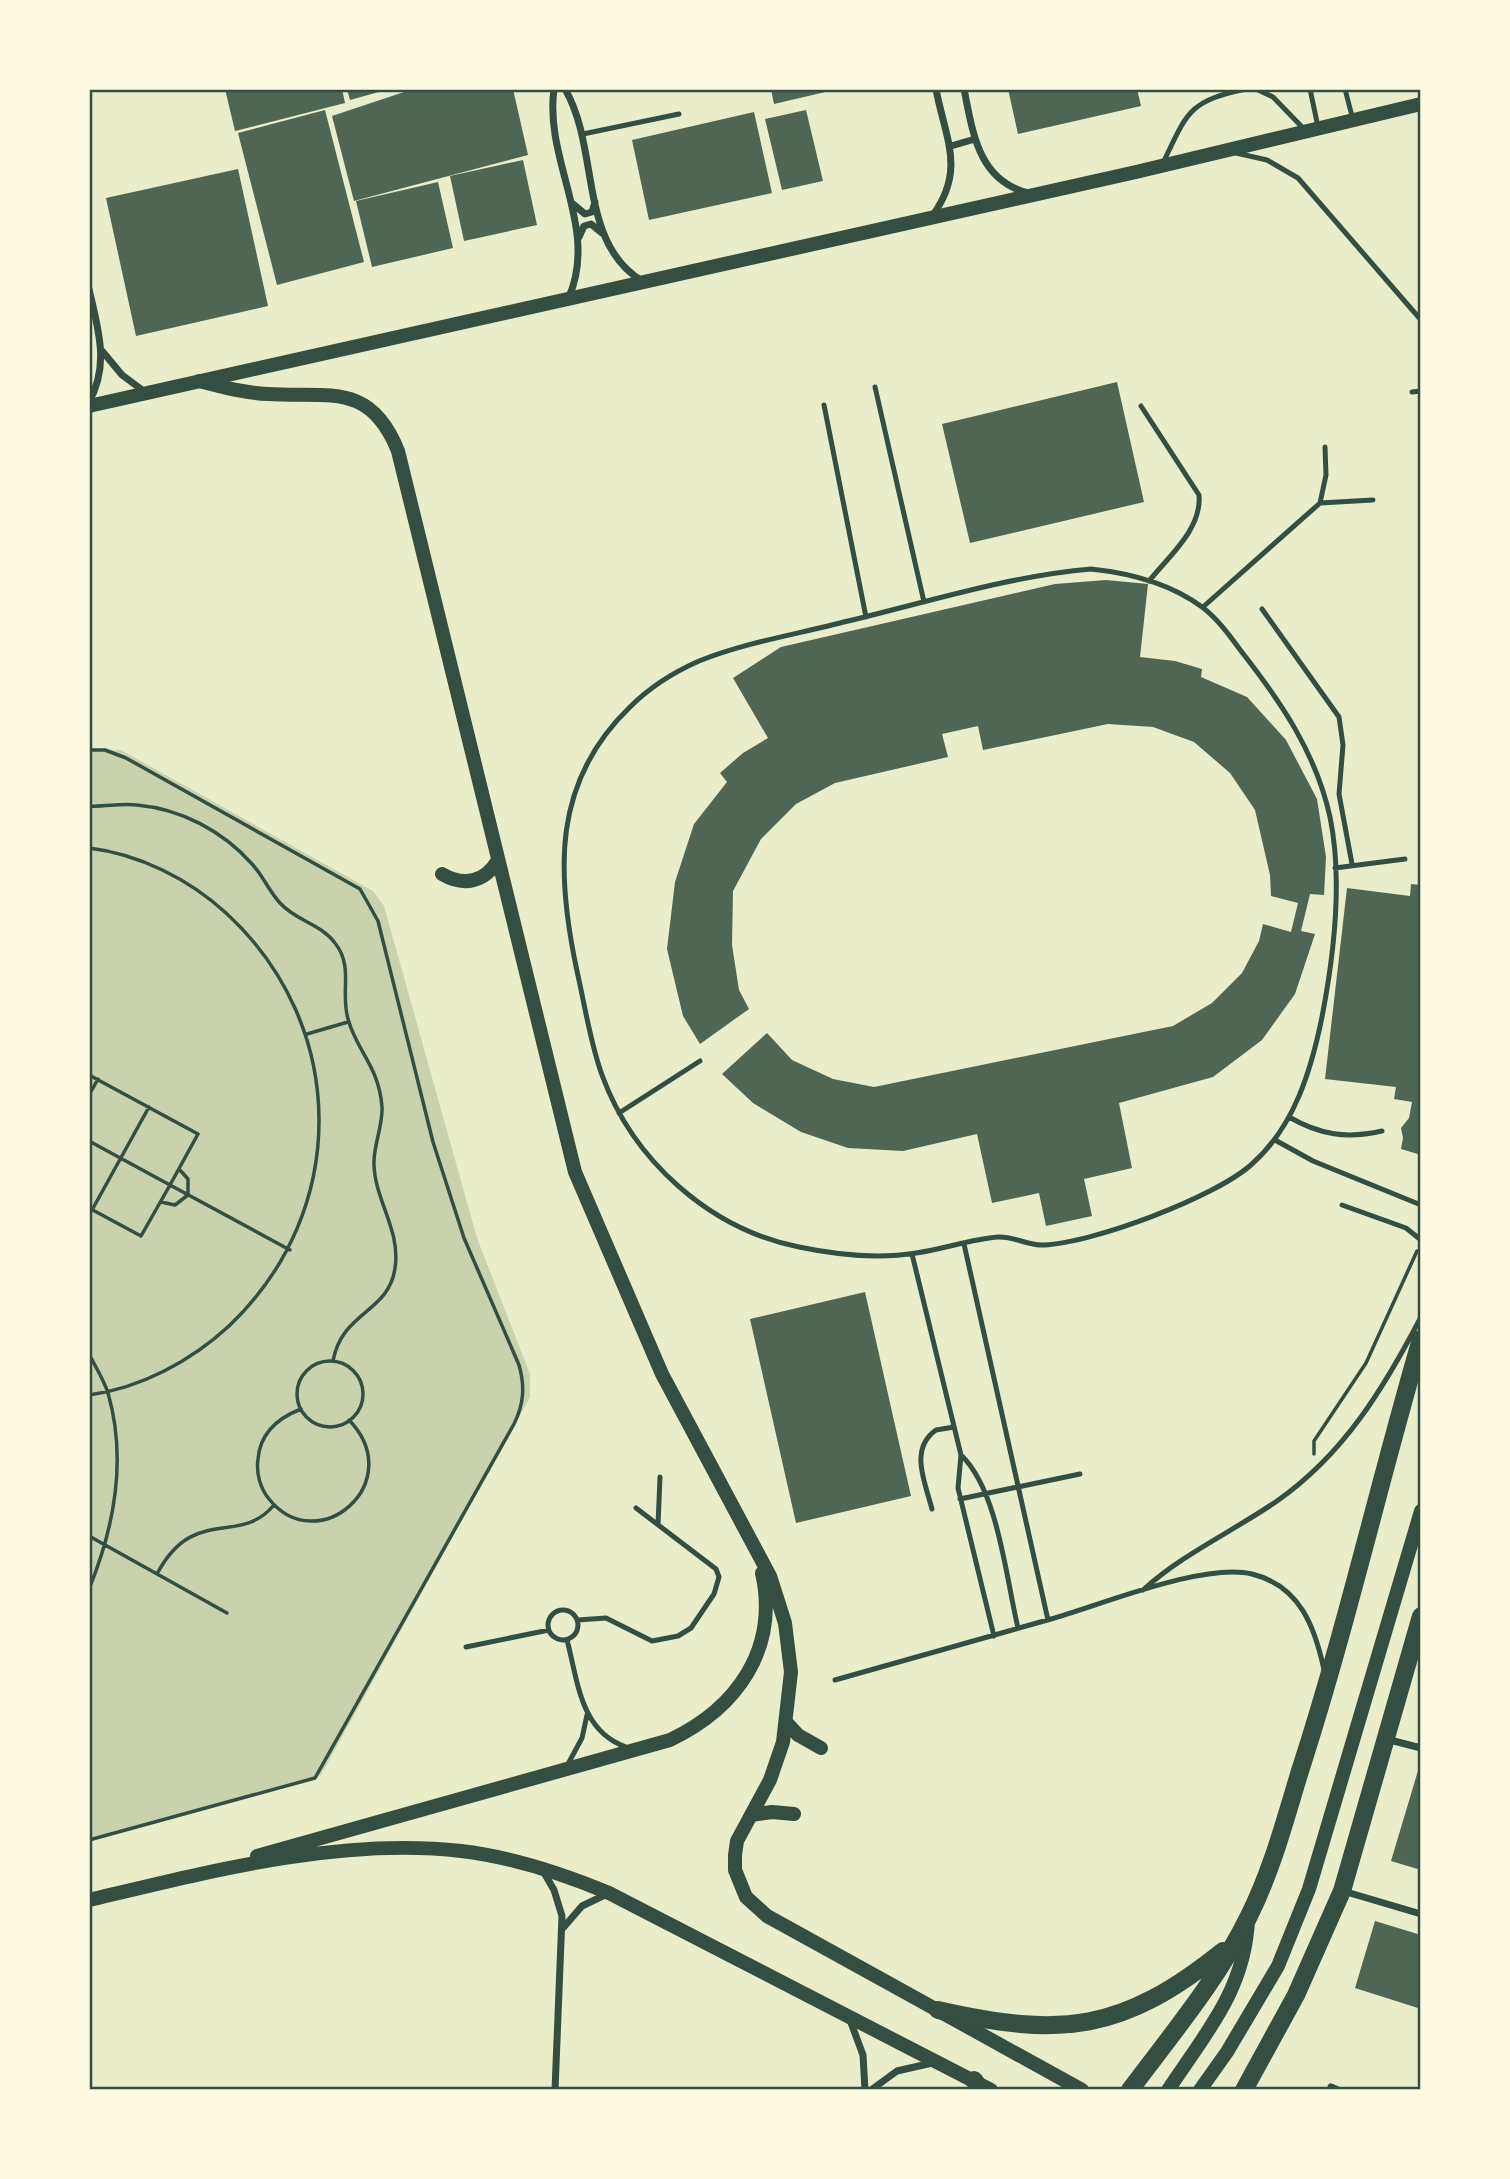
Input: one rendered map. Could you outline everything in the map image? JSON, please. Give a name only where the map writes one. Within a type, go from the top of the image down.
[{"type":"main road","points":[[89,404],[1161,166],[1421,104]]},
{"type":"main road","points":[[199,381],[245,392],[334,394],[351,398],[367,406],[391,433],[402,464],[575,1172],[674,1399],[758,1554],[779,1599],[790,1648],[790,1697],[777,1761],[737,1840],[735,1870],[746,1897],[755,1908],[1082,2090]]},
{"type":"main road","points":[[442,874],[460,881],[478,879],[493,868],[498,859]]},
{"type":"main road","points":[[1130,2090],[1236,1940],[1267,1874],[1328,1686],[1364,1539],[1421,1339]]},
{"type":"main road","points":[[1199,2090],[1227,2052],[1278,1966],[1309,1889],[1421,1511]]},
{"type":"main road","points":[[89,1900],[206,1873],[670,1740],[693,1729],[714,1714],[746,1676],[757,1653],[767,1603],[758,1554]]},
{"type":"main road","points":[[1249,2085],[1309,1970],[1342,1891],[1421,1616]]},
{"type":"main road","points":[[786,1722],[798,1735],[821,1748]]},
{"type":"main road","points":[[751,1815],[772,1812],[794,1814]]},
{"type":"main road","points":[[206,1873],[383,1848],[462,1851],[540,1867],[609,1893],[991,2090]]},
{"type":"main road","points":[[1168,2090],[1234,1988],[1245,1954],[1248,1919]]},
{"type":"main road","points":[[938,2010],[1017,2025],[1073,2025],[1101,2020],[1128,2012],[1166,1993],[1236,1940]]},
{"type":"street","points":[[554,89],[554,126],[579,237],[578,271],[569,298]]},
{"type":"street","points":[[565,89],[583,134],[603,234],[619,264],[643,281]]},
{"type":"street","points":[[932,216],[947,190],[952,169],[951,146],[936,89]]},
{"type":"street","points":[[964,89],[975,139],[985,165],[995,176],[1018,190],[1032,194]]},
{"type":"street","points":[[951,146],[975,139]]},
{"type":"street","points":[[572,204],[585,214],[592,212],[596,200]]},
{"type":"street","points":[[579,237],[584,226],[591,224],[603,234]]},
{"type":"street","points":[[89,289],[103,352],[99,380],[89,404]]},
{"type":"street","points":[[103,352],[122,375],[147,393]]},
{"type":"street","points":[[1386,1739],[1421,1748]]},
{"type":"street","points":[[540,1867],[559,1902],[562,1929],[555,2090]]},
{"type":"street","points":[[1342,1891],[1421,1914]]},
{"type":"street","points":[[562,1929],[582,1906],[609,1893]]},
{"type":"street","points":[[848,2016],[863,2055],[865,2090]]},
{"type":"street","points":[[870,2090],[897,2071],[938,2062]]},
{"type":"lane","points":[[1161,166],[1192,110],[1207,99],[1246,89]]},
{"type":"lane","points":[[1256,89],[1273,97],[1312,130]]},
{"type":"lane","points":[[1310,89],[1312,130]]},
{"type":"lane","points":[[1345,89],[1353,120]]},
{"type":"lane","points":[[583,134],[679,114]]},
{"type":"lane","points":[[1215,153],[1242,154],[1267,160],[1298,178],[1421,320]]},
{"type":"lane","points":[[875,387],[924,603]]},
{"type":"lane","points":[[1412,392],[1421,391]]},
{"type":"lane","points":[[824,405],[866,617]]},
{"type":"lane","points":[[1141,406],[1199,495],[1200,505],[1195,524],[1149,581]]},
{"type":"lane","points":[[1320,503],[1326,475],[1325,447]]},
{"type":"lane","points":[[1203,607],[1320,503],[1346,499],[1373,500]]},
{"type":"lane","points":[[1091,569],[1121,572],[1149,581],[1203,607],[1252,664],[1301,735],[1318,777],[1331,820],[1335,868],[1327,992],[1316,1047],[1302,1090],[1289,1117],[1275,1140],[1238,1175],[1204,1196],[1088,1237],[1039,1246],[1002,1237],[912,1254],[824,1252],[782,1244],[742,1229],[705,1208],[671,1181],[642,1149],[619,1113],[601,1074],[567,925],[563,891],[565,833],[581,778],[610,729],[651,688],[676,673],[729,651],[924,603],[1062,572],[1091,569]]},
{"type":"lane","points":[[1262,609],[1339,717],[1343,745],[1339,794],[1352,864]]},
{"type":"lane","points":[[1335,868],[1405,859]]},
{"type":"lane","points":[[619,1113],[700,1061]]},
{"type":"lane","points":[[1289,1117],[1306,1127],[1334,1135],[1363,1135],[1382,1131]]},
{"type":"lane","points":[[1275,1140],[1421,1205]]},
{"type":"lane","points":[[1342,1205],[1396,1224],[1421,1242]]},
{"type":"lane","points":[[964,1244],[1048,1620]]},
{"type":"lane","points":[[912,1254],[961,1455],[957,1477],[960,1499],[993,1636]]},
{"type":"lane","points":[[1141,1592],[1189,1553],[1276,1502],[1323,1462],[1381,1391],[1421,1317]]},
{"type":"lane","points":[[932,1509],[920,1463],[921,1447],[936,1430],[954,1426]]},
{"type":"lane","points":[[961,1455],[977,1472],[987,1493],[1018,1628]]},
{"type":"lane","points":[[960,1499],[1080,1474]]},
{"type":"lane","points":[[658,1525],[660,1477]]},
{"type":"lane","points":[[578,1620],[606,1618],[652,1641],[678,1636],[691,1628],[714,1594],[719,1577],[716,1569],[636,1508]]},
{"type":"lane","points":[[835,1681],[1141,1592],[1221,1572],[1252,1574],[1267,1579],[1293,1596],[1311,1622],[1328,1686]]},
{"type":"lane","points":[[562,1609],[569,1610],[578,1620],[577,1632],[567,1640],[556,1638],[549,1630],[550,1617],[562,1609]]},
{"type":"lane","points":[[466,1647],[549,1630]]},
{"type":"lane","points":[[565,1768],[582,1738],[587,1715],[567,1640]]},
{"type":"lane","points":[[587,1715],[611,1741],[633,1750]]},
{"type":"path","points":[[89,750],[105,750],[126,758],[360,889],[378,921],[433,1142],[464,1238],[519,1365],[523,1395],[514,1423],[315,1778],[89,1840]]},
{"type":"path","points":[[89,806],[134,804],[158,808],[202,825],[239,850],[283,906],[327,934],[341,950],[347,975],[345,1001],[348,1022],[368,1057],[380,1091],[381,1125],[374,1164],[393,1236],[396,1259],[395,1271],[385,1293],[345,1329],[333,1361]]},
{"type":"path","points":[[89,848],[105,850],[159,868],[208,897],[250,935],[284,982],[307,1034],[319,1090],[319,1148],[308,1204],[290,1250],[252,1304],[211,1343],[162,1373],[108,1392],[89,1395]]},
{"type":"path","points":[[307,1034],[348,1022]]},
{"type":"path","points":[[89,1075],[98,1079],[149,1107],[198,1134],[141,1236],[91,1209],[149,1107]]},
{"type":"path","points":[[89,1095],[98,1079]]},
{"type":"path","points":[[89,1141],[290,1250]]},
{"type":"path","points":[[179,1169],[188,1179],[188,1195]]},
{"type":"path","points":[[161,1202],[175,1205],[188,1195]]},
{"type":"path","points":[[1323,1462],[1314,1454],[1314,1441],[1366,1363],[1421,1242]]},
{"type":"path","points":[[89,1354],[108,1392],[116,1443],[116,1495],[107,1546],[89,1589]]},
{"type":"path","points":[[333,1361],[349,1367],[360,1381],[360,1407],[349,1420],[334,1426],[318,1425],[301,1409],[297,1392],[303,1376],[316,1364],[333,1361]]},
{"type":"path","points":[[301,1409],[270,1428],[259,1449],[258,1473],[267,1496],[274,1505],[295,1517],[318,1521],[341,1513],[351,1506],[365,1486],[370,1463],[364,1439],[349,1420]]},
{"type":"path","points":[[157,1574],[172,1551],[194,1534],[257,1521],[274,1505]]},
{"type":"path","points":[[89,1536],[227,1613]]},
{"type":"green space","points":[[121,750],[373,891],[384,906],[477,1238],[530,1374],[530,1397],[321,1775],[89,1838],[89,751]]},
{"type":"building","points":[[225,89],[342,89],[345,103],[235,131]]},
{"type":"building","points":[[347,89],[386,89],[386,90],[350,100]]},
{"type":"building","points":[[413,89],[513,89],[528,155],[354,201],[332,116]]},
{"type":"building","points":[[771,89],[834,89],[834,90],[774,104]]},
{"type":"building","points":[[1008,89],[1137,89],[1141,106],[1018,134]]},
{"type":"building","points":[[325,110],[364,262],[277,285],[238,133]]},
{"type":"building","points":[[806,110],[823,181],[782,190],[765,119]]},
{"type":"building","points":[[754,112],[772,193],[649,220],[632,140]]},
{"type":"building","points":[[523,160],[537,225],[464,241],[450,176]]},
{"type":"building","points":[[238,169],[268,306],[136,336],[106,198]]},
{"type":"building","points":[[438,182],[453,248],[372,267],[356,201]]},
{"type":"building","points":[[1117,382],[1144,502],[970,543],[942,424]]},
{"type":"building","points":[[1106,580],[1148,584],[1140,657],[1175,661],[1202,669],[1201,677],[1247,697],[1286,740],[1317,799],[1326,857],[1324,895],[1310,894],[1301,931],[1315,934],[1295,994],[1262,1040],[1213,1077],[1119,1103],[1132,1168],[1084,1179],[1092,1216],[1046,1226],[1039,1193],[992,1203],[977,1134],[903,1151],[848,1148],[801,1132],[753,1103],[722,1074],[767,1033],[792,1060],[833,1079],[874,1087],[1173,1026],[1212,1003],[1242,973],[1259,941],[1263,924],[1291,932],[1298,903],[1271,896],[1270,875],[1255,810],[1230,773],[1194,742],[1153,727],[1108,724],[983,750],[978,726],[942,734],[948,757],[835,783],[796,804],[761,839],[733,891],[732,945],[739,990],[749,1009],[700,1044],[683,1016],[667,949],[675,882],[694,824],[727,782],[720,773],[743,753],[768,738],[733,678],[781,647],[1055,584]]},
{"type":"building","points":[[1411,884],[1421,885],[1421,1155],[1401,1149],[1401,1128],[1409,1118],[1412,1102],[1394,1099],[1396,1087],[1325,1079],[1347,888],[1410,896]]},
{"type":"building","points":[[865,1292],[911,1496],[796,1523],[750,1319]]},
{"type":"building","points":[[1421,1764],[1421,1870],[1391,1861]]},
{"type":"building","points":[[1375,1921],[1421,1935],[1421,2009],[1355,1988]]}]
